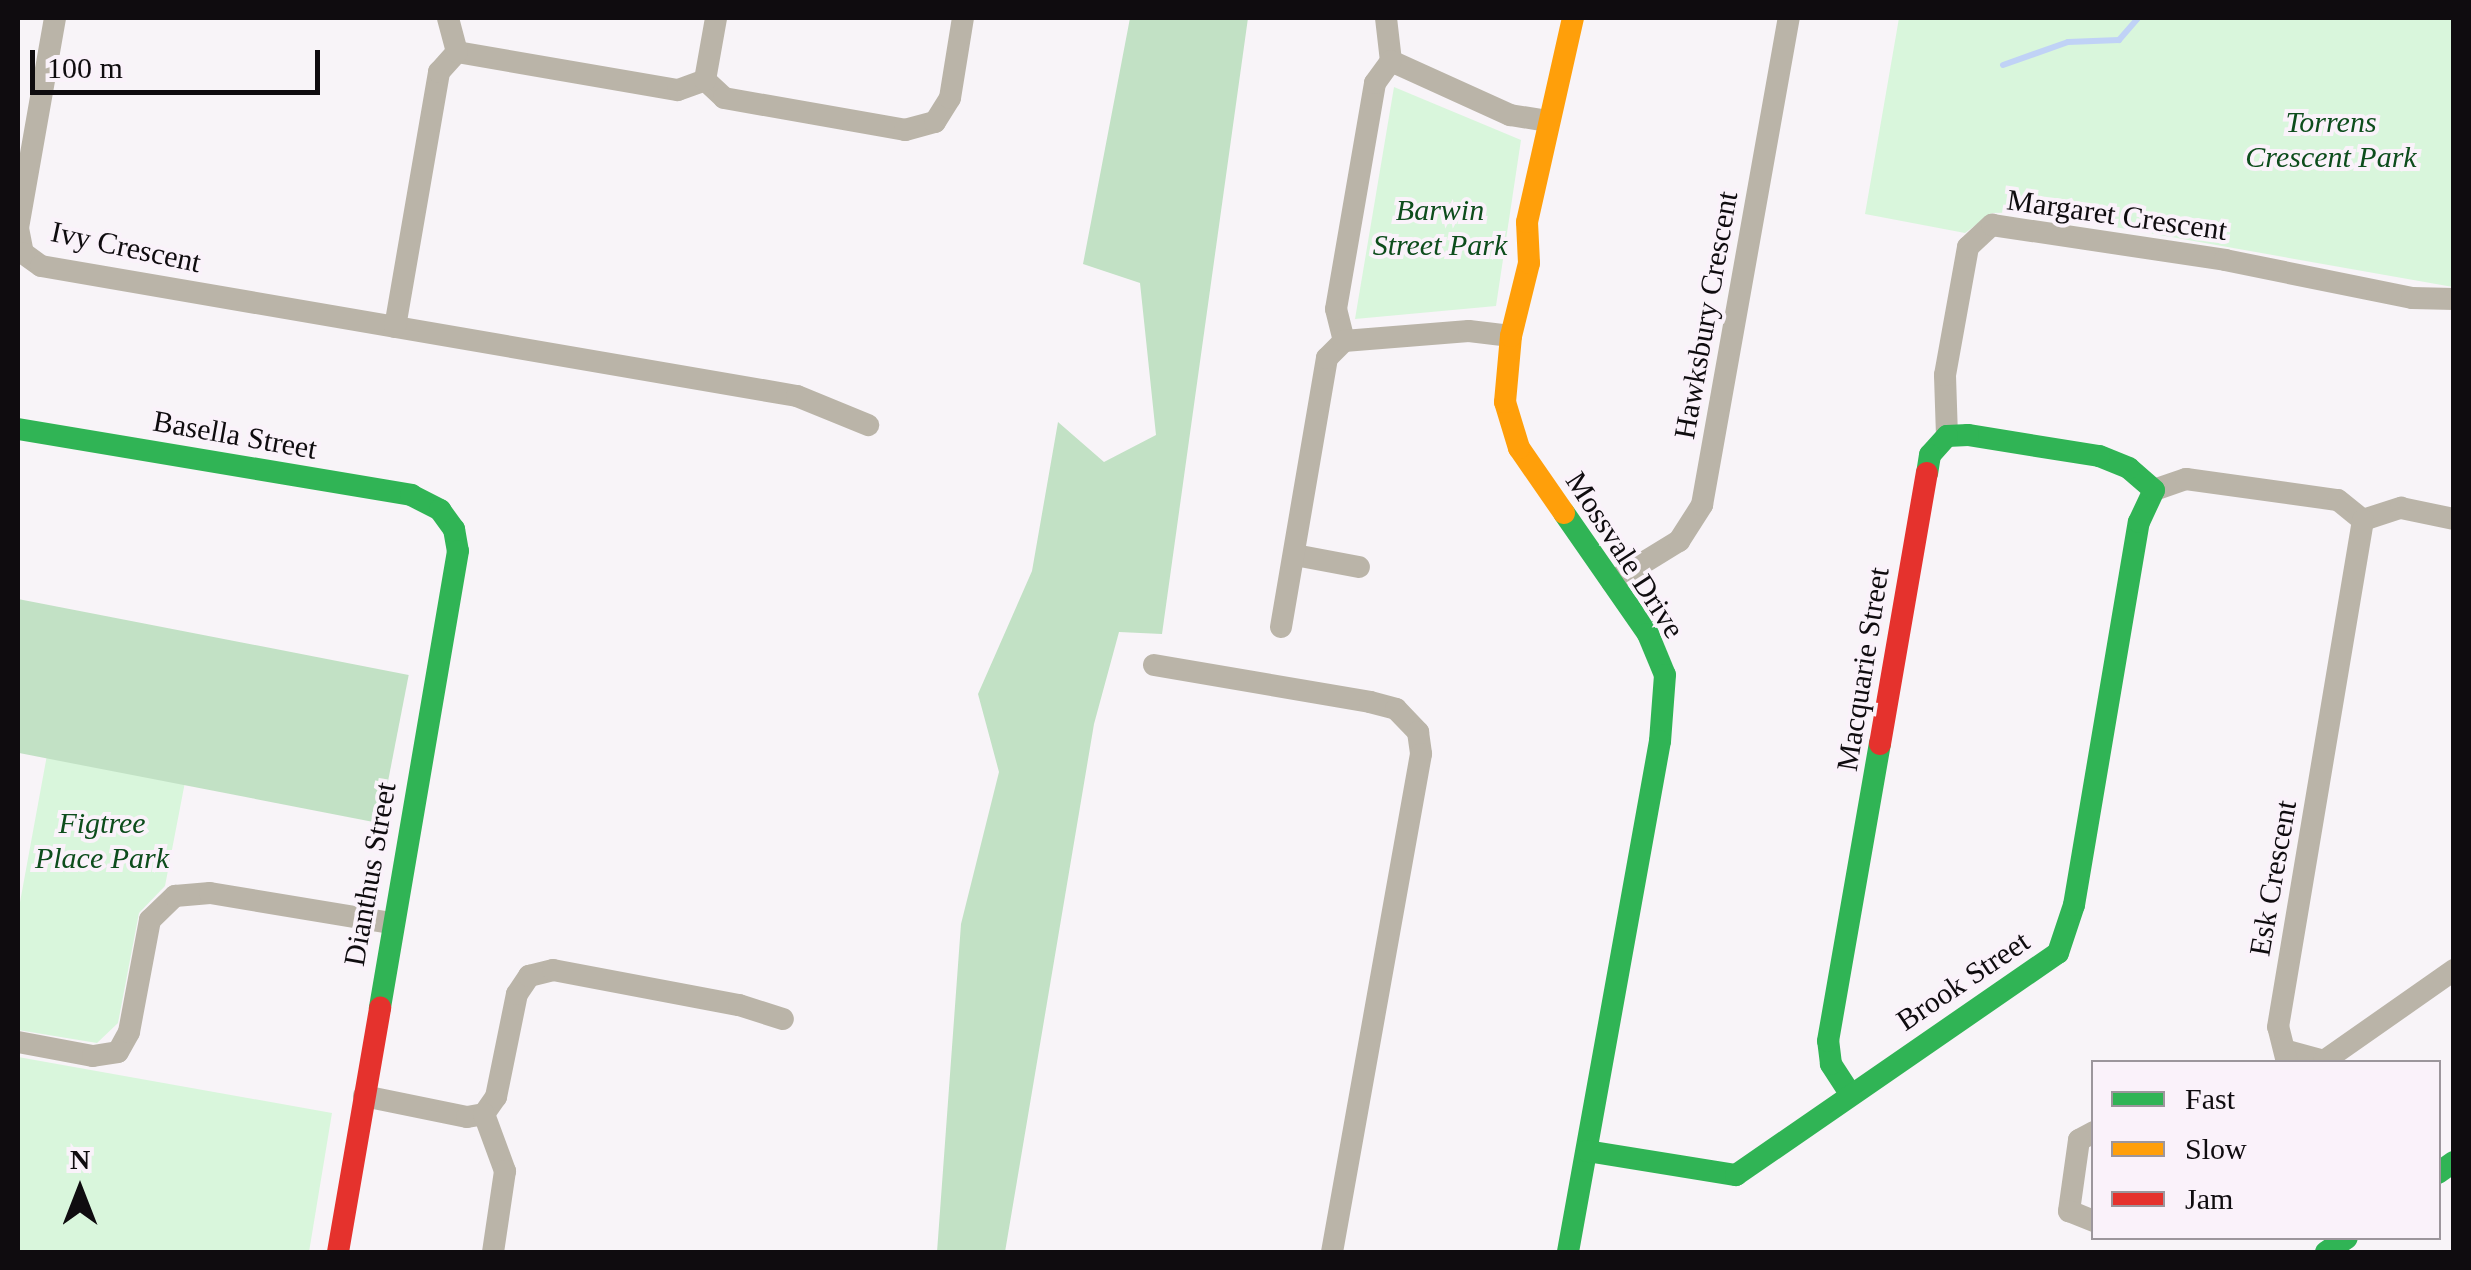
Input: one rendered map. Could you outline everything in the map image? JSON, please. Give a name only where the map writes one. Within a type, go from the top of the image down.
[{"type":"street","name":"Ivy Crescent","points":[[55,18],[18,228],[24,253],[41,266],[797,396],[868,425]]},
{"type":"street","points":[[448,18],[458,52]]},
{"type":"street","points":[[705,80],[716,18]]},
{"type":"street","points":[[705,80],[724,98],[905,130],[934,122],[950,98],[963,18]]},
{"type":"street","points":[[1344,341],[1336,309],[1375,82],[1391,61],[1386,18]]},
{"type":"street","name":"Mossvale Drive","points":[[1568,1252],[1660,740],[1665,675],[1648,634],[1519,448],[1505,402],[1511,336],[1529,263],[1527,222],[1573,18]]},
{"type":"street","name":"Hawksbury Crescent","points":[[1612,582],[1678,542],[1702,505],[1789,18]]},
{"type":"street","points":[[395,327],[439,72],[458,52]]},
{"type":"street","points":[[458,52],[678,90],[705,80]]},
{"type":"street","points":[[1391,61],[1510,114],[1549,121]]},
{"type":"street","name":"Margaret Crescent","points":[[1947,436],[1944,375],[1968,247],[1992,225],[2225,260],[2412,298],[2454,298]]},
{"type":"street","points":[[1281,627],[1328,358],[1344,341],[1469,331],[1511,336]]},
{"type":"street","name":"Basella Street","points":[[18,429],[411,495],[440,510]]},
{"type":"street","points":[[1947,436],[2065,450],[2129,468],[2154,490],[2186,478],[2338,500],[2363,520],[2401,508],[2454,518]]},
{"type":"street","name":"Macquarie Street","points":[[1851,1095],[1831,1064],[1828,1041],[1930,455],[1947,436]]},
{"type":"street","name":"Brook Street","points":[[1587,1152],[1736,1175],[2058,952],[2074,905],[2139,522],[2154,490]]},
{"type":"street","name":"Dianthus Street","points":[[338,1252],[458,551],[454,529],[440,510]]},
{"type":"street","name":"Esk Crescent","points":[[2315,1060],[2287,1057],[2278,1027],[2363,520]]},
{"type":"street","points":[[1295,555],[1358,567]]},
{"type":"street","points":[[1154,665],[1370,702],[1396,709],[1418,732],[1421,754],[1332,1252]]},
{"type":"street","points":[[18,1042],[92,1056],[118,1052],[129,1032],[150,920],[176,896],[210,893],[392,923]]},
{"type":"street","points":[[364,1096],[467,1117],[484,1114],[496,1098],[517,994],[529,976],[553,970],[739,1004],[783,1020]]},
{"type":"street","name":"Esk Crescent","points":[[2325,1060],[2454,970]]},
{"type":"street","points":[[484,1114],[505,1172],[493,1252]]},
{"type":"street","points":[[2091,1134],[2079,1140],[2070,1211],[2091,1220]]},
{"type":"green space","points":[[1130,18],[1248,18],[1162,634],[1119,632],[1094,724],[1005,1252],[937,1252],[961,924],[999,772],[978,694],[1032,571],[1058,422],[1104,462],[1156,435],[1140,283],[1083,264]]},
{"type":"green space","name":"Torrens Crescent Park","points":[[1899,18],[2453,18],[2453,287],[2030,212],[1992,213],[1965,233],[1865,214]]},
{"type":"green space","name":"Barwin Street Park","points":[[1394,87],[1521,140],[1496,306],[1355,319]]},
{"type":"green space","points":[[18,599],[409,675],[380,823],[18,753]]},
{"type":"green space","name":"Figtree Place Park","points":[[47,755],[185,782],[165,886],[139,913],[118,1023],[97,1043],[18,1030],[18,913]]},
{"type":"green space","points":[[18,1057],[332,1113],[309,1252],[18,1252]]},
{"type":"waterway","points":[[2003,65],[2068,42],[2119,40],[2138,18]]},
{"type":"traffic: fast","points":[[18,429],[411,495],[440,510],[454,529],[458,551],[380,1008]]},
{"type":"traffic: fast","points":[[1587,1151],[1736,1175],[2058,953],[2074,905],[2139,522],[2154,490],[2129,468],[2099,456],[1968,435],[1947,436],[1930,455],[1927,473]]},
{"type":"traffic: fast","points":[[1564,513],[1648,634],[1665,675],[1660,741],[1568,1252]]},
{"type":"traffic: fast","points":[[1851,1095],[1831,1064],[1828,1041],[1880,744]]},
{"type":"traffic: fast","points":[[2441,1171],[2454,1162]]},
{"type":"traffic: fast","points":[[2326,1252],[2344,1240]]},
{"type":"traffic: slow","points":[[1564,513],[1519,448],[1505,402],[1511,336],[1529,263],[1527,222],[1573,18]]},
{"type":"traffic: jam","points":[[1880,744],[1927,473]]},
{"type":"traffic: jam","points":[[338,1252],[380,1008]]}]
